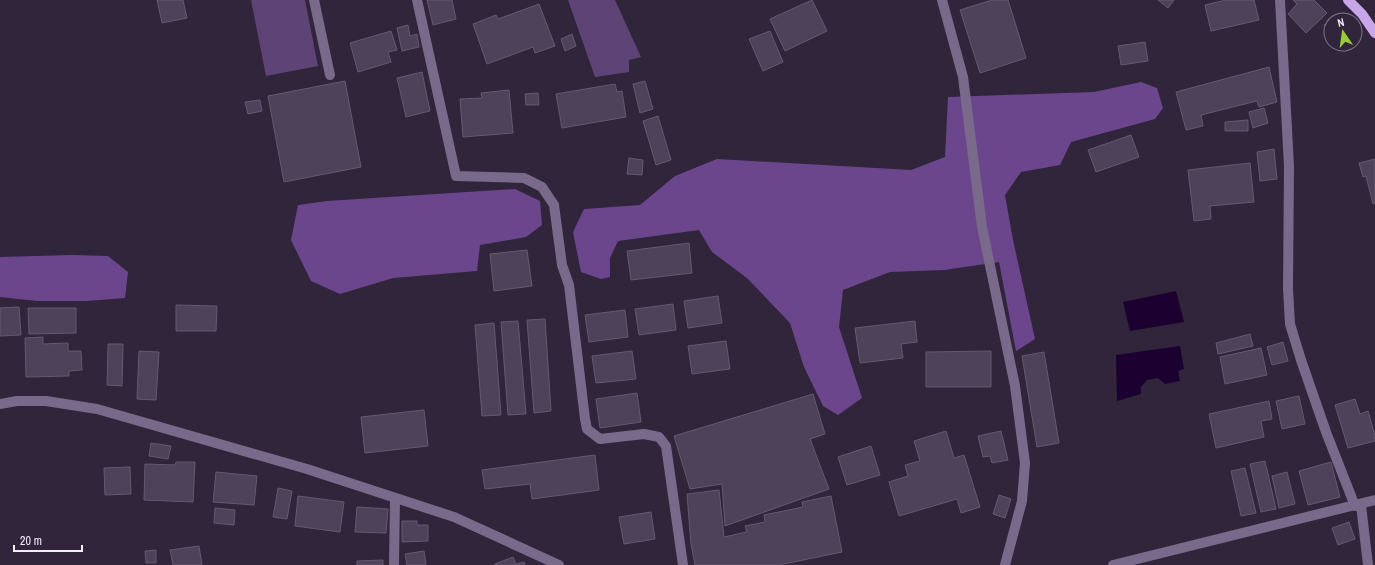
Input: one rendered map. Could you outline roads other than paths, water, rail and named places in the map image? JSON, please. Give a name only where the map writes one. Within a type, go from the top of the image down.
[{"type":"main road","points":[[1348,0],[1362,14],[1375,33]]},
{"type":"street","points":[[314,0],[330,75]]},
{"type":"street","points":[[417,0],[456,176],[524,178],[542,187],[554,204],[562,265],[570,285],[584,419],[587,429],[600,439],[644,434],[659,437],[666,446],[683,565]]},
{"type":"street","points":[[942,0],[963,77],[982,227],[1015,386],[1024,463],[1022,501],[1005,565]]},
{"type":"street","points":[[1280,0],[1289,166],[1288,289],[1290,324],[1326,432],[1358,505],[1368,565]]},
{"type":"street","points":[[0,404],[17,401],[46,401],[97,409],[307,469],[454,517],[559,565]]},
{"type":"street","points":[[394,565],[395,498]]},
{"type":"street","points":[[1113,565],[1375,500]]}]
